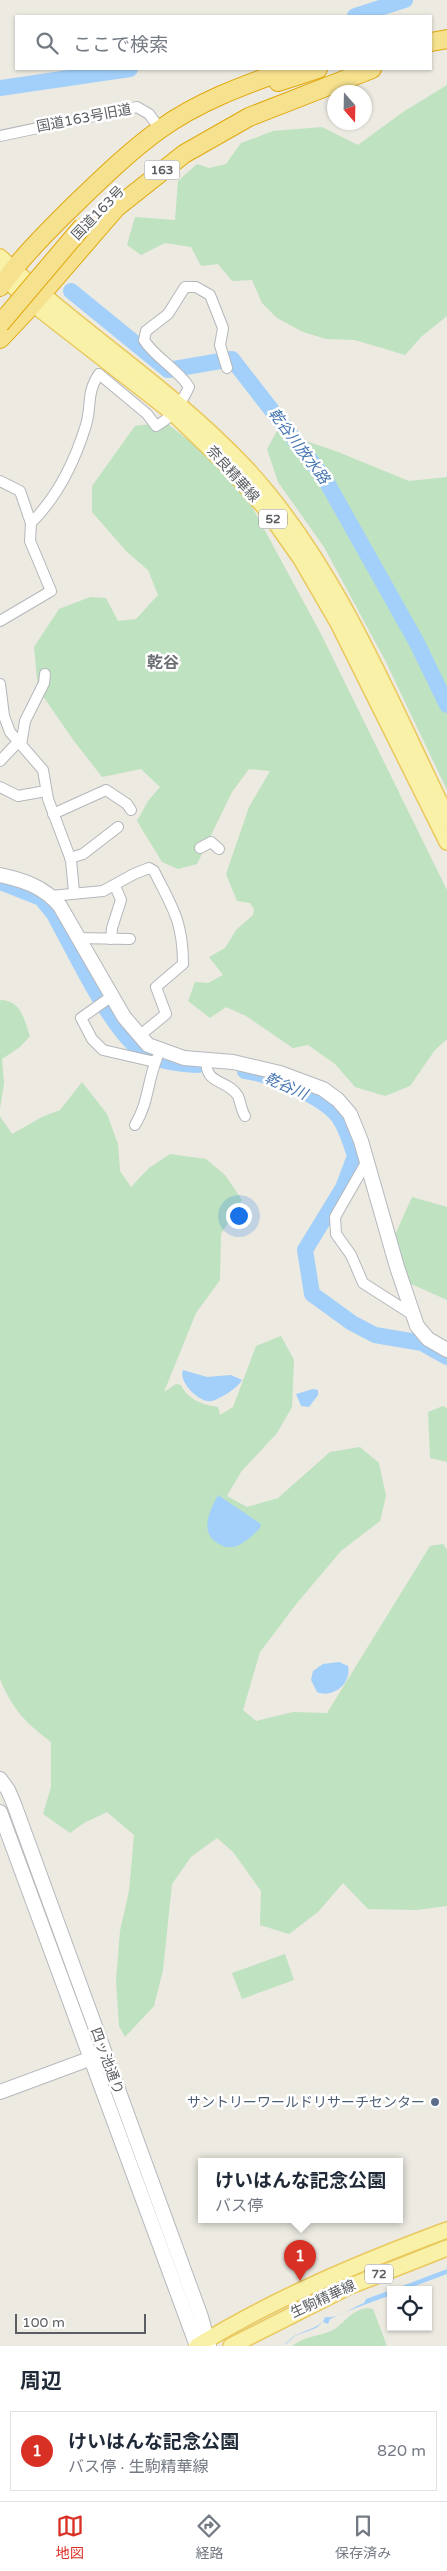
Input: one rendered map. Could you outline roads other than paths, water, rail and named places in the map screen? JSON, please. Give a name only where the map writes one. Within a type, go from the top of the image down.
[{"type":"highway","points":[[4,273],[127,155],[160,129],[236,88],[286,70]]},
{"type":"highway","name":"国道163号","points":[[0,324],[115,176],[193,120],[274,83],[315,70]]},
{"type":"highway","name":"国道163号","points":[[0,308],[79,223],[158,158],[196,132],[278,95],[352,70]]},
{"type":"highway","name":"163","points":[[0,339],[116,208],[184,154],[249,117],[369,70]]},
{"type":"main road","name":"奈良精華線","points":[[4,273],[38,298],[175,409],[209,431],[247,470],[306,545],[360,642],[447,817]]},
{"type":"main road","name":"奈良精華線","points":[[175,409],[266,509],[302,559],[338,623],[447,842]]},
{"type":"main road","points":[[0,875],[37,886],[51,896],[60,906],[107,999],[157,1056],[184,1058],[206,1063],[261,1066],[322,1089],[338,1100],[350,1114],[367,1161],[417,1326],[428,1339],[447,1350]]},
{"type":"main road","name":"四ッ池通り","points":[[0,1779],[8,1790],[15,1806],[98,2056],[202,2345]]},
{"type":"main road","name":"四ッ池通り","points":[[0,1812],[98,2056]]},
{"type":"main road","points":[[0,2092],[98,2056]]},
{"type":"main road","name":"生駒精華線","points":[[202,2345],[325,2279],[447,2230]]},
{"type":"main road","name":"生駒精華線","points":[[231,2346],[348,2287],[447,2248]]},
{"type":"street","name":"国道163号旧道","points":[[0,136],[137,106],[149,114],[160,129]]},
{"type":"street","points":[[31,523],[44,510],[63,480],[85,427],[92,385],[100,374],[147,414],[156,426],[175,409],[189,386],[184,379],[149,348],[144,340],[146,331],[168,314],[185,287],[196,287],[210,295],[223,328],[220,346],[227,368]]},
{"type":"street","points":[[0,481],[20,492],[31,523],[30,541],[51,591],[0,621]]},
{"type":"street","points":[[0,761],[19,744],[26,721],[44,683],[44,674]]},
{"type":"street","points":[[0,684],[4,716],[10,732],[43,770],[46,791],[53,814],[70,858],[74,892]]},
{"type":"street","points":[[0,787],[18,796],[46,791]]},
{"type":"street","points":[[53,814],[106,790],[127,804],[131,810]]},
{"type":"street","points":[[70,858],[83,854],[118,828]]},
{"type":"street","points":[[200,848],[211,842],[218,849]]},
{"type":"street","points":[[51,896],[74,892],[104,891],[134,874],[152,868],[171,902],[182,930],[182,966],[156,988],[166,1014],[139,1036]]},
{"type":"street","points":[[111,939],[112,928],[121,900],[120,894],[114,886]]},
{"type":"street","points":[[77,938],[130,939]]},
{"type":"street","points":[[107,999],[81,1018],[92,1039],[106,1051],[157,1056],[147,1100],[135,1125]]},
{"type":"street","points":[[206,1063],[210,1077],[236,1093],[244,1116]]},
{"type":"street","points":[[367,1161],[361,1168],[335,1217],[336,1234],[351,1256],[363,1283],[413,1315]]},
{"type":"water","points":[[183,1370],[207,1377],[231,1375],[242,1380],[224,1395],[215,1400],[207,1401],[196,1396],[187,1386],[182,1375]]},
{"type":"water","points":[[313,1389],[318,1390],[318,1395],[309,1407],[301,1406],[296,1394]]},
{"type":"water","points":[[218,1495],[261,1524],[260,1528],[253,1535],[237,1546],[223,1546],[210,1535],[208,1529],[209,1515]]},
{"type":"water","points":[[339,1662],[348,1666],[347,1678],[344,1684],[329,1693],[317,1692],[311,1680],[313,1671],[323,1664]]},
{"type":"water","points":[[447,2269],[447,2274],[415,2286],[402,2286]]},
{"type":"water","points":[[387,2291],[387,2297],[346,2312],[364,2303],[366,2299]]},
{"type":"water","points":[[337,2316],[330,2319],[328,2324],[323,2322],[325,2317]]},
{"type":"water","points":[[323,2322],[316,2328],[295,2336],[286,2344],[270,2346],[285,2344],[294,2336]]},
{"type":"waterway","points":[[358,15],[405,0]]},
{"type":"waterway","points":[[0,88],[123,70]]},
{"type":"waterway","name":"乾谷川放水路","points":[[71,291],[168,370],[232,359],[325,479],[417,643],[447,705]]},
{"type":"waterway","name":"乾谷川","points":[[0,882],[41,898],[54,914],[106,1009],[131,1042],[143,1052],[156,1058],[198,1065]]},
{"type":"waterway","name":"乾谷川","points":[[245,1071],[268,1076],[295,1087],[330,1108],[343,1125],[355,1156],[343,1188],[305,1250],[312,1294],[352,1323],[375,1335],[422,1343],[447,1357]]},
{"type":"place","name":"サントリーワールドリサーチセンター","points":[[435,2102]]},
{"type":"place","name":"けいはんな記念公園","points":[[300,2281]]},
{"type":"district","name":"乾谷","points":[[163,663]]}]
